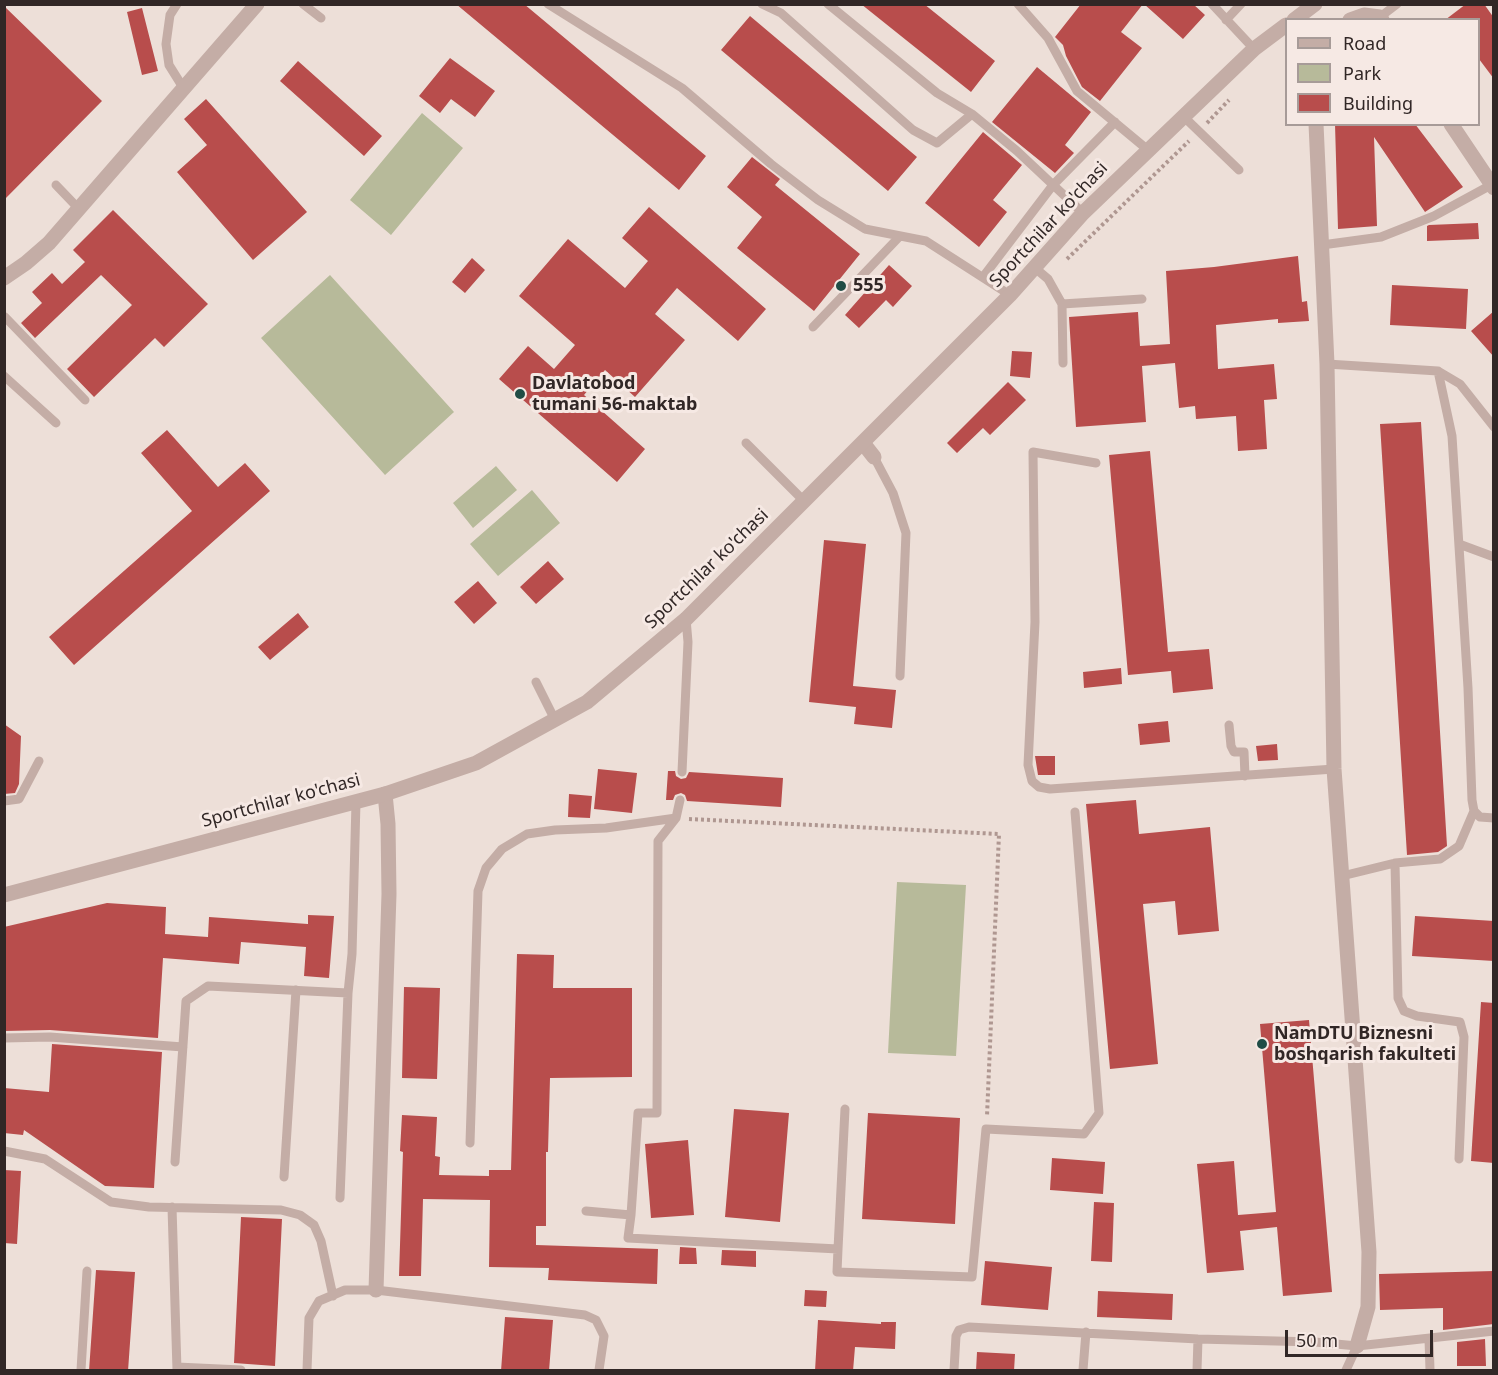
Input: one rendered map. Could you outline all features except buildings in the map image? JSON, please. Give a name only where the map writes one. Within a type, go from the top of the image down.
[{"type":"street","points":[[4,278],[27,263],[49,243],[257,4]]},
{"type":"street","points":[[1298,18],[1313,10]]},
{"type":"street","points":[[1356,18],[1364,15],[1381,18]]},
{"type":"street","name":"Sportchilar ko'chasi","points":[[4,895],[385,794],[476,763],[587,702],[686,619],[1010,296],[1083,213],[1254,49],[1285,26]]},
{"type":"street","points":[[1316,126],[1327,364],[1334,769],[1369,1252],[1368,1307],[1357,1346]]},
{"type":"street","points":[[1452,126],[1492,187]]},
{"type":"street","points":[[863,443],[874,458]]},
{"type":"street","points":[[376,1290],[389,894],[385,794]]},
{"type":"lane","points":[[177,4],[170,15],[166,44],[169,65],[184,88]]},
{"type":"lane","points":[[303,4],[321,18]]},
{"type":"lane","points":[[548,4],[682,88],[762,157],[818,200],[865,229],[926,241],[1010,296]]},
{"type":"lane","points":[[762,4],[781,13],[913,130],[937,143],[972,114]]},
{"type":"lane","points":[[828,4],[937,93],[972,114],[1017,151],[1083,213]]},
{"type":"lane","points":[[1018,4],[1048,38],[1077,91],[1148,150]]},
{"type":"lane","points":[[1212,4],[1254,49]]},
{"type":"lane","points":[[1226,20],[1241,4]]},
{"type":"lane","points":[[1381,18],[1397,4]]},
{"type":"lane","points":[[1183,116],[1239,170]]},
{"type":"lane","points":[[983,277],[1053,185],[1115,122]]},
{"type":"lane","points":[[56,185],[79,209]]},
{"type":"lane","points":[[1322,245],[1381,237],[1434,216],[1492,187]]},
{"type":"lane","points":[[813,327],[900,236]]},
{"type":"lane","points":[[1035,268],[1048,279],[1062,304],[1063,363]]},
{"type":"lane","points":[[1062,304],[1143,299]]},
{"type":"lane","points":[[4,331],[5,316]]},
{"type":"lane","points":[[5,316],[85,400]]},
{"type":"lane","points":[[1327,364],[1438,371],[1460,384],[1494,427]]},
{"type":"lane","points":[[1342,876],[1395,863],[1440,859],[1459,846],[1473,811],[1452,436],[1438,371]]},
{"type":"lane","points":[[4,376],[56,423]]},
{"type":"lane","points":[[746,443],[805,502]]},
{"type":"lane","points":[[1096,463],[1033,452],[1035,622],[1028,765],[1032,781],[1039,787],[1050,789],[1334,769]]},
{"type":"lane","points":[[874,458],[893,493],[906,533],[900,676]]},
{"type":"lane","points":[[1459,544],[1494,557]]},
{"type":"lane","points":[[682,772],[688,642],[686,619]]},
{"type":"lane","points":[[536,682],[555,720]]},
{"type":"lane","points":[[1229,726],[1231,746],[1234,752],[1244,752],[1245,776]]},
{"type":"lane","points":[[4,801],[19,799],[39,761]]},
{"type":"lane","points":[[680,800],[676,818],[658,841],[657,1113],[638,1113],[628,1238],[838,1249]]},
{"type":"lane","points":[[340,1198],[348,993],[352,954],[356,802]]},
{"type":"lane","points":[[1473,811],[1480,818],[1494,818]]},
{"type":"lane","points":[[845,1109],[837,1272],[972,1277],[986,1129],[1084,1134],[1099,1113],[1075,812]]},
{"type":"lane","points":[[470,1143],[478,891],[486,868],[502,849],[527,834],[555,830],[606,828],[676,818]]},
{"type":"lane","points":[[1395,863],[1398,998],[1404,1011],[1417,1016],[1460,1022],[1464,1037],[1458,1159]]},
{"type":"lane","points":[[175,1162],[186,1001],[208,986],[348,993]]},
{"type":"lane","points":[[284,1177],[296,990]]},
{"type":"lane","points":[[4,1038],[50,1037],[183,1047]]},
{"type":"lane","points":[[4,1151],[45,1159],[111,1202],[172,1207],[281,1210],[300,1215],[314,1225],[321,1240],[333,1296]]},
{"type":"lane","points":[[172,1207],[177,1369],[242,1371]]},
{"type":"lane","points":[[586,1212],[631,1215]]},
{"type":"lane","points":[[81,1371],[87,1271]]},
{"type":"lane","points":[[307,1371],[309,1318],[319,1301],[345,1290],[376,1290],[585,1315],[596,1320],[604,1336],[599,1371]]},
{"type":"lane","points":[[954,1371],[956,1336],[960,1330],[969,1327],[1315,1342],[1357,1346],[1494,1331]]},
{"type":"lane","points":[[1083,1371],[1086,1332]]},
{"type":"lane","points":[[1197,1371],[1198,1338]]},
{"type":"lane","points":[[1429,1339],[1430,1371]]},
{"type":"lane","points":[[1346,1371],[1357,1346]]},
{"type":"path","points":[[1048,279],[1232,97]]},
{"type":"path","points":[[676,818],[999,834],[986,1129]]},
{"type":"green space","points":[[422,113],[463,148],[391,235],[350,200]]},
{"type":"green space","points":[[330,275],[454,412],[385,475],[261,338]]},
{"type":"green space","points":[[496,466],[517,490],[473,528],[453,503]]},
{"type":"green space","points":[[532,490],[560,523],[498,576],[470,544]]},
{"type":"green space","points":[[897,882],[966,885],[956,1056],[888,1053]]},
{"type":"place","name":"555","points":[[841,286]]},
{"type":"place","name":"Davlatobod tumani 56-maktab","points":[[520,394]]},
{"type":"place","name":"NamDTU Biznesni boshqarish fakulteti","points":[[1262,1044]]}]
